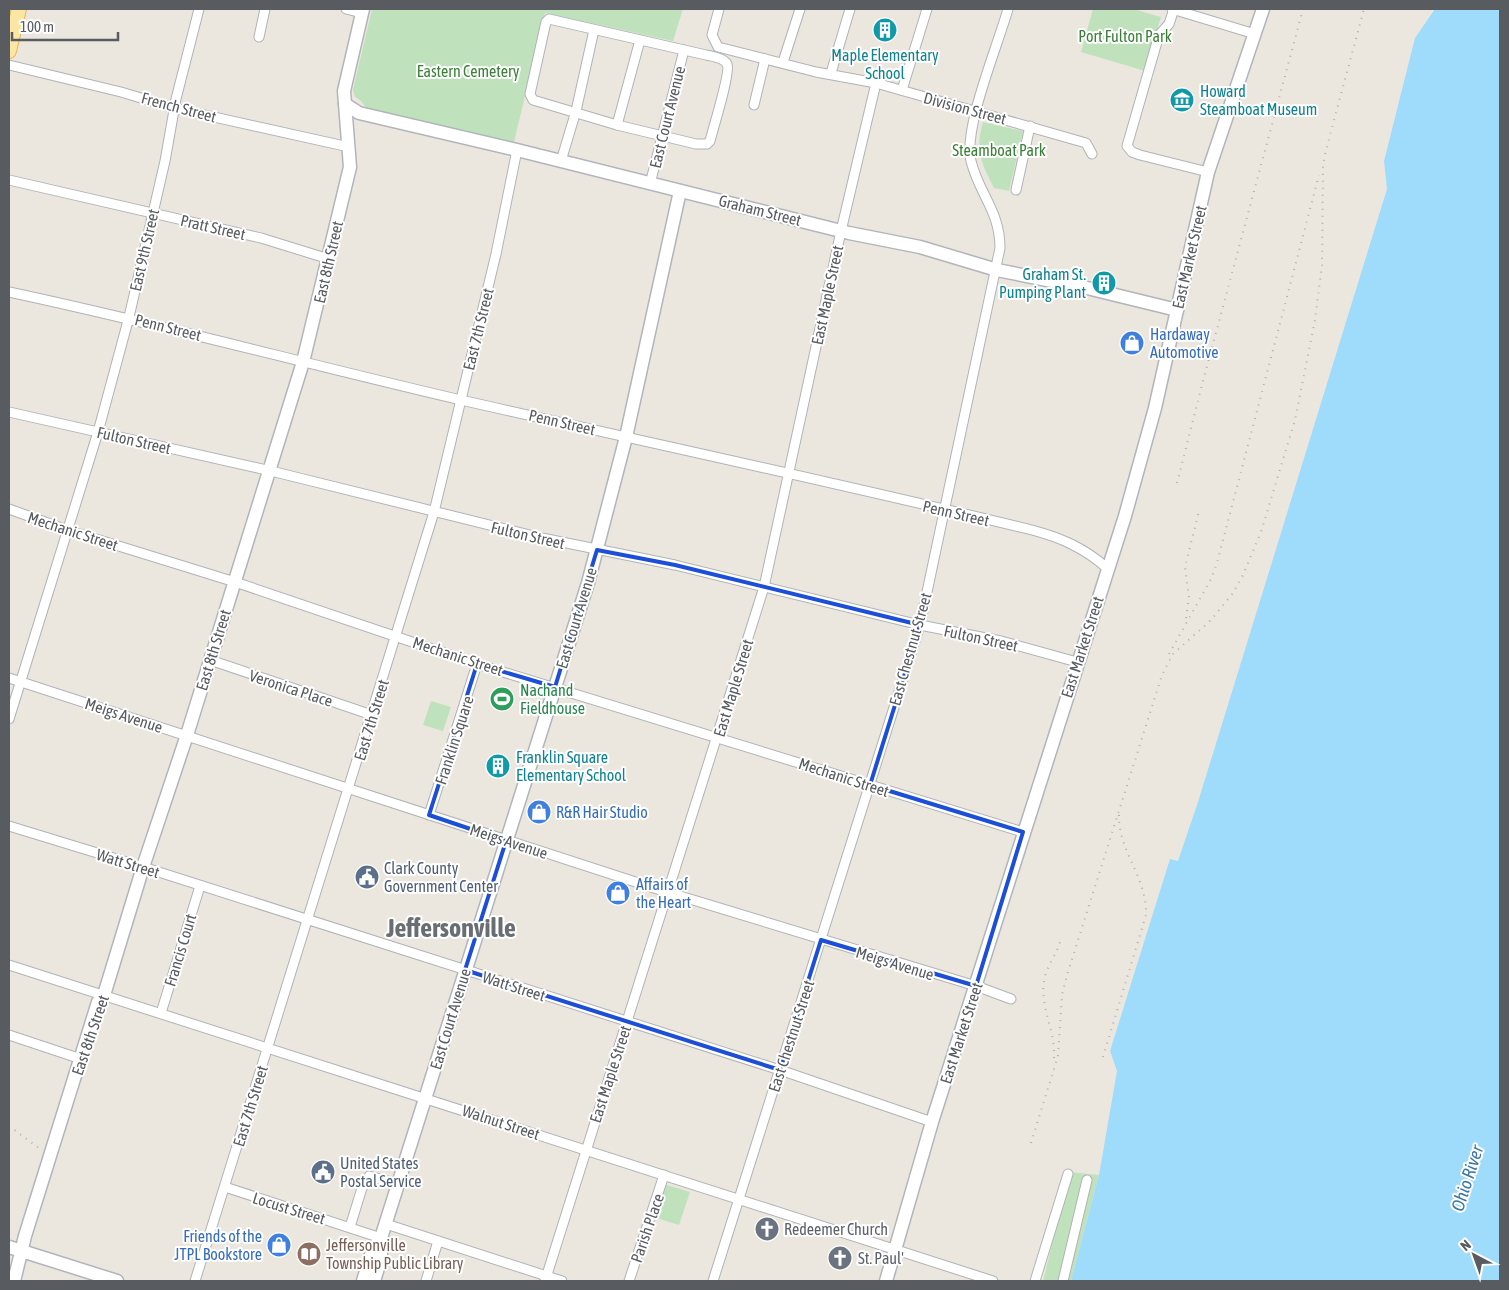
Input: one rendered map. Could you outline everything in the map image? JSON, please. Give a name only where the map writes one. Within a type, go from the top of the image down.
[{"type":"main road","points":[[9,51],[19,9]]},
{"type":"main road","name":"East Market Street","points":[[886,1281],[932,1122],[1125,516],[1155,408],[1208,172],[1263,9]]},
{"type":"main road","name":"East 8th Street","points":[[14,1281],[23,1251],[25,1236],[98,1002],[104,995],[304,362],[350,167],[344,91],[362,11]]},
{"type":"main road","name":"Graham Street","points":[[345,104],[358,113],[517,150],[841,231],[920,247],[996,270],[1087,288],[1177,310]]},
{"type":"main road","name":"East Court Avenue","points":[[363,1281],[374,1248],[381,1238],[386,1224],[597,550],[626,437],[680,191]]},
{"type":"main road","name":"East Court Avenue","points":[[374,1281],[381,1258],[381,1238]]},
{"type":"main road","points":[[9,1247],[117,1281]]},
{"type":"street","name":"East 9th Street","points":[[9,719],[22,683],[98,432],[129,318],[174,108],[199,9]]},
{"type":"street","points":[[259,37],[265,9]]},
{"type":"street","points":[[346,9],[362,11]]},
{"type":"street","name":"Division Street","points":[[719,9],[712,35],[718,47],[783,62],[816,72],[831,73],[876,83],[1080,140],[1090,147],[1092,154]]},
{"type":"street","points":[[783,62],[800,9]]},
{"type":"street","points":[[831,73],[850,9]]},
{"type":"street","points":[[902,90],[927,9]]},
{"type":"street","name":"East Chestnut Street","points":[[713,1281],[920,625],[1000,248],[1000,234],[994,212],[970,160],[969,142],[976,112],[1008,9]]},
{"type":"street","points":[[1208,172],[1140,155],[1128,149],[1126,143],[1159,35],[1169,24],[1173,9],[1255,34]]},
{"type":"street","points":[[549,19],[594,30],[684,50],[726,62],[728,65],[727,77],[710,141],[707,144],[696,144],[661,136],[539,103],[530,98],[546,22],[549,19]]},
{"type":"street","points":[[561,161],[576,112],[594,30]]},
{"type":"street","points":[[616,125],[640,40]]},
{"type":"street","name":"East Court Avenue","points":[[650,184],[684,50]]},
{"type":"street","points":[[754,105],[765,59]]},
{"type":"street","name":"French Street","points":[[9,65],[121,92],[174,108],[349,147]]},
{"type":"street","name":"East Maple Street","points":[[546,1279],[764,587],[841,231],[876,83]]},
{"type":"street","points":[[1016,190],[1030,126]]},
{"type":"street","name":"East 7th Street","points":[[195,1281],[269,1048],[306,919],[397,636],[434,512],[496,254],[517,150]]},
{"type":"street","name":"Pratt Street","points":[[9,180],[261,238],[329,259]]},
{"type":"street","name":"Penn Street","points":[[9,292],[129,318],[461,400],[788,472],[1054,536],[1080,547],[1107,568]]},
{"type":"street","name":"Fulton Street","points":[[9,412],[271,471],[597,550],[675,565],[920,625],[1001,641],[1077,662]]},
{"type":"street","name":"Mechanic Street","points":[[9,509],[67,530],[235,582],[478,664],[1023,832]]},
{"type":"street","name":"Veronica Place","points":[[210,660],[372,714]]},
{"type":"street","name":"Franklin Square","points":[[429,815],[478,664]]},
{"type":"street","name":"Meigs Avenue","points":[[9,678],[506,841],[821,940],[976,986],[1011,999]]},
{"type":"street","name":"Watt Street","points":[[9,826],[780,1070],[932,1122]]},
{"type":"street","name":"Francis Court","points":[[161,1013],[200,886]]},
{"type":"street","name":"Walnut Street","points":[[9,965],[993,1281]]},
{"type":"street","points":[[9,1035],[81,1059]]},
{"type":"street","points":[[1035,1281],[1068,1174]]},
{"type":"street","name":"Parish Place","points":[[629,1281],[664,1175]]},
{"type":"street","points":[[350,1227],[362,1188],[369,1176],[398,1184]]},
{"type":"street","points":[[1063,1281],[1088,1180]]},
{"type":"street","name":"Locust Street","points":[[225,1187],[381,1238]]},
{"type":"street","points":[[386,1224],[546,1279],[562,1281]]},
{"type":"street","points":[[426,1281],[438,1241]]},
{"type":"highlighted area","points":[[597,550],[675,565],[920,625],[870,785],[1023,832],[976,986],[821,940],[780,1070],[465,970],[506,841],[429,815],[477,664],[555,687]]},
{"type":"green space","name":"Eastern Cemetery","points":[[372,9],[683,9],[673,41],[545,13],[514,142],[429,126],[368,110],[355,97],[353,90]]},
{"type":"green space","name":"Port Fulton Park","points":[[1093,9],[1133,9],[1161,17],[1145,71],[1081,52]]},
{"type":"green space","name":"Steamboat Park","points":[[983,122],[1023,131],[1009,191],[994,188],[983,164],[980,141]]},
{"type":"green space","points":[[431,701],[451,707],[443,731],[423,725]]},
{"type":"green space","points":[[1070,1172],[1099,1175],[1071,1281],[1043,1281]]},
{"type":"green space","points":[[663,1184],[690,1192],[679,1225],[653,1217]]},
{"type":"water","name":"Ohio River","points":[[1435,9],[1500,9],[1500,1281],[1071,1281],[1099,1175],[1117,1071],[1110,1051],[1170,859],[1178,861],[1198,802],[1387,189],[1384,161],[1415,38]]},
{"type":"railway","points":[[1177,483],[1303,9]]},
{"type":"railway","points":[[1031,1143],[1058,1056],[1062,995],[1067,975],[1162,675],[1173,654],[1211,620],[1233,593],[1243,575],[1261,532],[1295,420],[1315,320],[1322,265],[1323,165],[1364,9]]},
{"type":"railway","points":[[1169,654],[1211,579],[1217,563],[1319,175]]},
{"type":"railway","points":[[1186,618],[1189,598],[1185,567],[1199,511]]},
{"type":"railway","points":[[1103,1057],[1146,915],[1142,888],[1123,840],[1119,814]]},
{"type":"railway","points":[[1054,1058],[1053,1039],[1043,991],[1045,976],[1060,942]]},
{"type":"railway","points":[[9,1126],[39,1148]]},
{"type":"place","name":"Maple Elementary School","points":[[885,30]]},
{"type":"place","name":"Howard Steamboat Museum","points":[[1182,100]]},
{"type":"place","name":"Graham St. Pumping Plant","points":[[1104,283]]},
{"type":"place","name":"Hardaway Automotive","points":[[1132,343]]},
{"type":"place","name":"Nachand Fieldhouse","points":[[502,699]]},
{"type":"place","name":"Franklin Square Elementary School","points":[[498,766]]},
{"type":"place","name":"R&R Hair Studio","points":[[539,812]]},
{"type":"place","name":"Clark County Government Center","points":[[367,877]]},
{"type":"place","name":"Affairs of the Heart","points":[[618,893]]},
{"type":"place","name":"United States Postal Service","points":[[323,1172]]},
{"type":"place","name":"Redeemer Church","points":[[767,1229]]},
{"type":"place","name":"Friends of the JTPL Bookstore","points":[[279,1245]]},
{"type":"place","name":"Jeffersonville Township Public Library","points":[[309,1254]]},
{"type":"place","name":"St. Paul'","points":[[840,1258]]},
{"type":"district","name":"Jeffersonville","points":[[451,928]]}]
